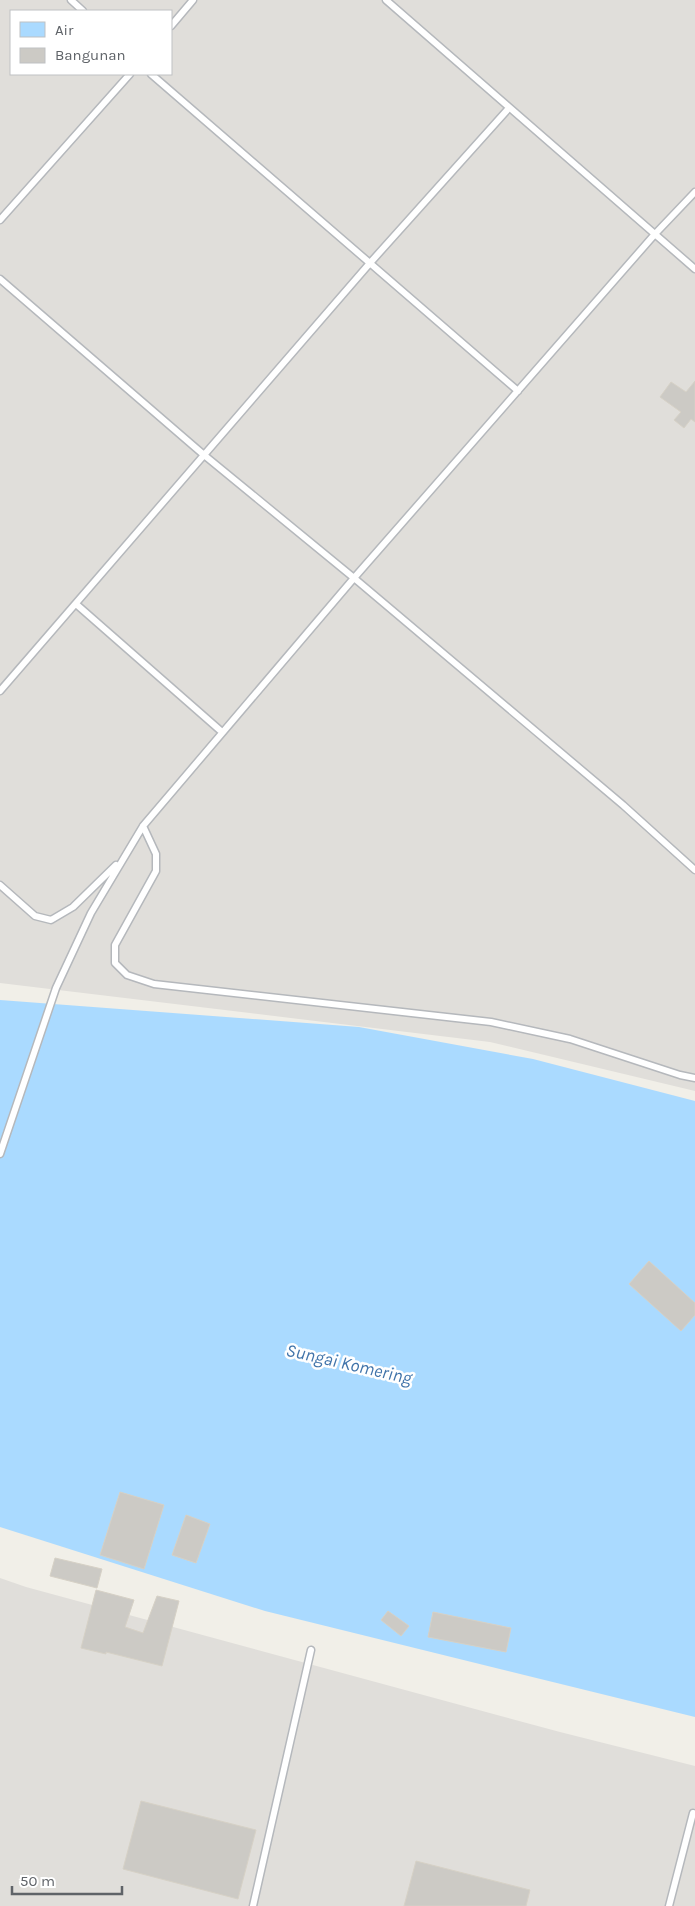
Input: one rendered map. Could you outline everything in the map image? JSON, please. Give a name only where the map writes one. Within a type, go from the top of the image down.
[{"type":"lane","points":[[71,0],[82,10]]},
{"type":"lane","points":[[172,25],[194,0]]},
{"type":"lane","points":[[386,0],[695,269]]},
{"type":"lane","points":[[0,220],[129,75]]},
{"type":"lane","points":[[152,75],[518,391]]},
{"type":"lane","points":[[0,691],[370,264],[509,108]]},
{"type":"lane","points":[[0,1154],[56,988],[91,913],[142,826],[354,578],[655,234],[695,192]]},
{"type":"lane","points":[[0,279],[204,455],[354,578],[623,805],[695,870]]},
{"type":"lane","points":[[76,604],[222,732]]},
{"type":"lane","points":[[142,826],[156,854],[156,871],[115,945],[115,963],[127,975],[154,984],[492,1022],[570,1038],[680,1075],[695,1078]]},
{"type":"lane","points":[[0,885],[35,916],[51,920],[73,907],[122,859]]},
{"type":"lane","points":[[253,1906],[311,1650]]},
{"type":"lane","points":[[669,1906],[693,1813]]},
{"type":"shaded area","points":[[0,0],[695,0],[695,1091],[490,1042],[0,983]]},
{"type":"shaded area","points":[[0,1578],[26,1587],[560,1732],[695,1766],[695,1906],[0,1906]]},
{"type":"water","name":"Sungai Komering","points":[[0,1000],[359,1027],[533,1059],[695,1101],[695,1717],[265,1611],[0,1527]]},
{"type":"building","points":[[695,381],[695,422],[691,419],[684,428],[674,420],[681,412],[660,397],[671,382],[686,392]]},
{"type":"building","points":[[649,1261],[695,1303],[695,1315],[681,1331],[629,1284]]},
{"type":"building","points":[[120,1492],[164,1505],[144,1569],[100,1555]]},
{"type":"building","points":[[186,1515],[210,1524],[196,1563],[172,1555]]},
{"type":"building","points":[[55,1558],[102,1569],[97,1588],[50,1576]]},
{"type":"building","points":[[96,1590],[134,1600],[125,1627],[143,1633],[157,1596],[179,1601],[162,1666],[106,1652],[106,1654],[81,1648]]},
{"type":"building","points":[[388,1611],[409,1626],[401,1636],[381,1620]]},
{"type":"building","points":[[433,1612],[511,1628],[506,1652],[428,1637]]},
{"type":"building","points":[[141,1801],[256,1830],[238,1899],[123,1869]]},
{"type":"building","points":[[416,1861],[530,1890],[526,1906],[404,1906]]}]
